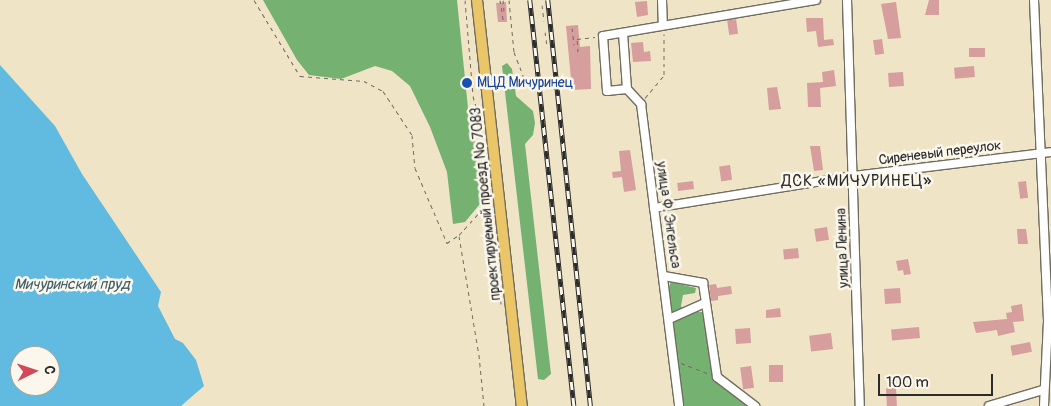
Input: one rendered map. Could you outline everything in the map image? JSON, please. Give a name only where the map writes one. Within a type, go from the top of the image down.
[{"type":"main road","name":"проектируемый проезд № 7083","points":[[477,0],[522,406]]},
{"type":"street","points":[[662,0],[663,25]]},
{"type":"street","points":[[627,89],[607,92],[603,36],[816,0]]},
{"type":"street","name":"улица Ленина","points":[[847,0],[860,406]]},
{"type":"street","points":[[1034,0],[1048,321],[1043,390],[1044,406]]},
{"type":"street","points":[[623,33],[627,89],[641,104]]},
{"type":"street","name":"улица Ф. Энгельса","points":[[641,104],[679,406]]},
{"type":"street","name":"Сиреневый переулок","points":[[654,208],[853,176],[1051,152]]},
{"type":"street","points":[[664,276],[703,284],[717,377],[754,406]]},
{"type":"street","points":[[669,319],[705,304]]},
{"type":"street","points":[[989,406],[1043,390]]},
{"type":"path","points":[[254,0],[300,76],[364,81],[383,91],[412,135],[415,168],[447,244],[459,235],[488,202]]},
{"type":"path","points":[[465,0],[473,96],[482,128],[488,202],[501,306]]},
{"type":"path","points":[[502,0],[504,11]]},
{"type":"path","points":[[502,0],[502,20]]},
{"type":"path","points":[[509,0],[514,52],[524,78]]},
{"type":"path","points":[[542,5],[544,20]]},
{"type":"path","points":[[641,104],[664,76],[663,25]]},
{"type":"path","points":[[572,28],[574,45]]},
{"type":"path","points":[[545,32],[547,47]]},
{"type":"path","points":[[577,38],[578,52]]},
{"type":"path","points":[[459,235],[484,406]]},
{"type":"path","points":[[674,360],[717,377]]},
{"type":"green space","points":[[263,0],[457,0],[469,118],[489,193],[465,222],[453,224],[447,172],[430,127],[410,86],[392,71],[375,66],[341,79],[309,75],[297,60]]},
{"type":"green space","points":[[507,63],[512,69],[516,96],[533,111],[535,123],[533,135],[525,144],[551,374],[544,380],[538,379],[502,66]]},
{"type":"green space","points":[[671,282],[696,288],[695,293],[683,295],[681,306],[684,311],[702,312],[706,317],[715,380],[750,406],[683,406],[669,286]]},
{"type":"water","name":"Мичуринский пруд","points":[[0,65],[55,126],[82,174],[161,292],[158,306],[175,339],[183,343],[196,360],[204,386],[181,406],[0,406]]},
{"type":"building","points":[[929,0],[939,0],[939,15],[925,15]]},
{"type":"building","points":[[647,1],[648,15],[637,17],[635,2]]},
{"type":"building","points":[[506,2],[507,22],[498,22],[496,3]]},
{"type":"building","points":[[896,2],[901,38],[888,39],[881,4]]},
{"type":"building","points":[[806,18],[823,18],[824,40],[833,39],[834,45],[818,47],[816,31],[807,32]]},
{"type":"building","points":[[736,19],[738,34],[729,35],[727,20]]},
{"type":"building","points":[[578,25],[580,47],[590,46],[591,89],[572,90],[566,26]]},
{"type":"building","points":[[882,39],[884,54],[875,55],[873,40]]},
{"type":"building","points":[[643,42],[644,52],[650,51],[651,61],[633,62],[631,43]]},
{"type":"building","points":[[969,48],[985,48],[985,57],[969,57]]},
{"type":"building","points":[[974,66],[975,77],[955,79],[954,68]]},
{"type":"building","points":[[834,70],[836,86],[820,88],[821,107],[808,107],[807,83],[823,82],[822,72]]},
{"type":"building","points":[[903,72],[904,86],[889,87],[888,73]]},
{"type":"building","points":[[777,87],[781,109],[769,110],[767,88]]},
{"type":"building","points":[[810,146],[820,146],[823,170],[814,171]]},
{"type":"building","points":[[630,150],[636,190],[624,192],[622,177],[613,178],[612,172],[621,171],[619,151]]},
{"type":"building","points":[[730,165],[732,180],[721,181],[719,167]]},
{"type":"building","points":[[693,181],[694,189],[678,191],[677,183]]},
{"type":"building","points":[[1026,181],[1028,198],[1020,199],[1018,182]]},
{"type":"building","points":[[827,227],[829,240],[816,242],[814,229]]},
{"type":"building","points":[[1017,229],[1026,229],[1028,244],[1018,244]]},
{"type":"building","points":[[798,248],[799,258],[784,260],[783,250]]},
{"type":"building","points":[[908,259],[911,274],[904,275],[903,270],[898,271],[896,261]]},
{"type":"building","points":[[716,284],[717,288],[731,286],[732,294],[718,296],[718,300],[711,301],[709,285]]},
{"type":"building","points":[[900,288],[901,303],[885,304],[884,289]]},
{"type":"building","points":[[1022,304],[1024,321],[1013,322],[1015,332],[998,336],[997,330],[976,333],[973,322],[1007,319],[1006,313],[1012,312],[1011,306]]},
{"type":"building","points":[[780,308],[781,317],[766,318],[766,310]]},
{"type":"building","points":[[919,327],[920,338],[892,340],[891,329]]},
{"type":"building","points":[[750,328],[751,343],[736,344],[735,329]]},
{"type":"building","points":[[831,333],[833,349],[811,352],[809,336]]},
{"type":"building","points":[[1030,342],[1032,352],[1012,356],[1010,346]]},
{"type":"building","points":[[769,365],[783,365],[783,382],[769,382]]},
{"type":"building","points":[[751,366],[754,388],[743,389],[740,368]]},
{"type":"building","points":[[896,388],[897,406],[887,406],[886,389]]},
{"type":"railway","points":[[530,0],[574,406]]},
{"type":"railway","points":[[548,0],[591,406]]},
{"type":"place","name":"МЦД Мичуринец","points":[[467,83]]},
{"type":"district","name":"ДСК «МИЧУРИНЕЦ»","points":[[857,181]]}]
